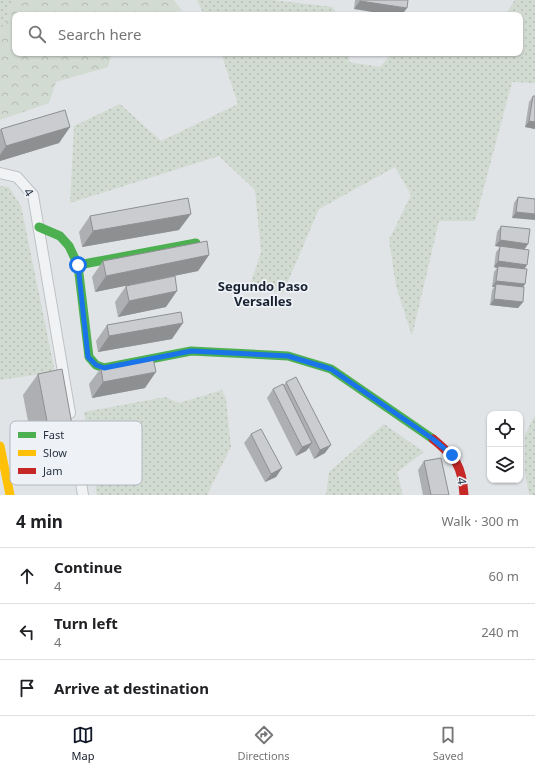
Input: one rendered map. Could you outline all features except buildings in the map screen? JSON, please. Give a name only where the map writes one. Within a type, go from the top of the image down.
[{"type":"street","name":"4","points":[[0,173],[17,177],[33,195],[71,421]]},
{"type":"street","name":"4","points":[[39,227],[60,236],[69,246],[78,265],[88,357],[96,365],[104,368],[191,351],[288,356],[331,369],[433,439],[452,455],[462,476],[464,495]]},
{"type":"street","points":[[78,265],[196,243]]},
{"type":"street","points":[[0,446],[10,495]]},
{"type":"street","name":"4","points":[[81,485],[83,495]]},
{"type":"green space","points":[[0,0],[16,0],[10,8],[0,33]]},
{"type":"green space","points":[[16,0],[174,0],[182,11],[12,12],[12,56],[111,56],[108,67],[56,82],[49,103],[0,120],[0,33],[10,8]]},
{"type":"green space","points":[[197,0],[272,0],[333,7],[336,12],[203,12]]},
{"type":"green space","points":[[515,0],[535,0],[535,83],[512,82],[475,221],[439,221],[412,336],[396,286],[389,240],[411,195],[395,167],[319,209],[283,293],[249,288],[261,252],[255,190],[219,156],[70,203],[74,126],[120,104],[161,141],[238,104],[222,56],[349,56],[349,62],[380,67],[389,56],[523,56],[523,12],[507,12]]},
{"type":"green space","points":[[0,186],[9,187],[21,206],[55,372],[0,380]]},
{"type":"green space","points":[[222,390],[226,399],[231,447],[207,495],[97,495],[95,485],[142,485],[142,421],[85,421],[84,412],[165,397],[179,403]]},
{"type":"green space","points":[[535,415],[535,495],[529,495],[525,471],[525,435]]},
{"type":"green space","points":[[384,424],[424,452],[397,472],[403,495],[326,495],[329,472]]},
{"type":"traffic: fast","points":[[39,227],[60,236],[69,246],[78,265],[89,357],[96,365],[104,368],[191,351],[288,356],[331,369],[433,439]]},
{"type":"traffic: fast","points":[[78,265],[196,243]]},
{"type":"traffic: slow","points":[[0,446],[10,495]]},
{"type":"traffic: jam","points":[[433,439],[452,457],[456,463],[462,476],[464,495]]},
{"type":"district","name":"Segundo Paso Versalles","points":[[263,294]]},
{"type":"route","points":[[78,265],[88,357],[96,365],[104,368],[191,351],[288,356],[331,369],[433,439],[452,455]]}]
